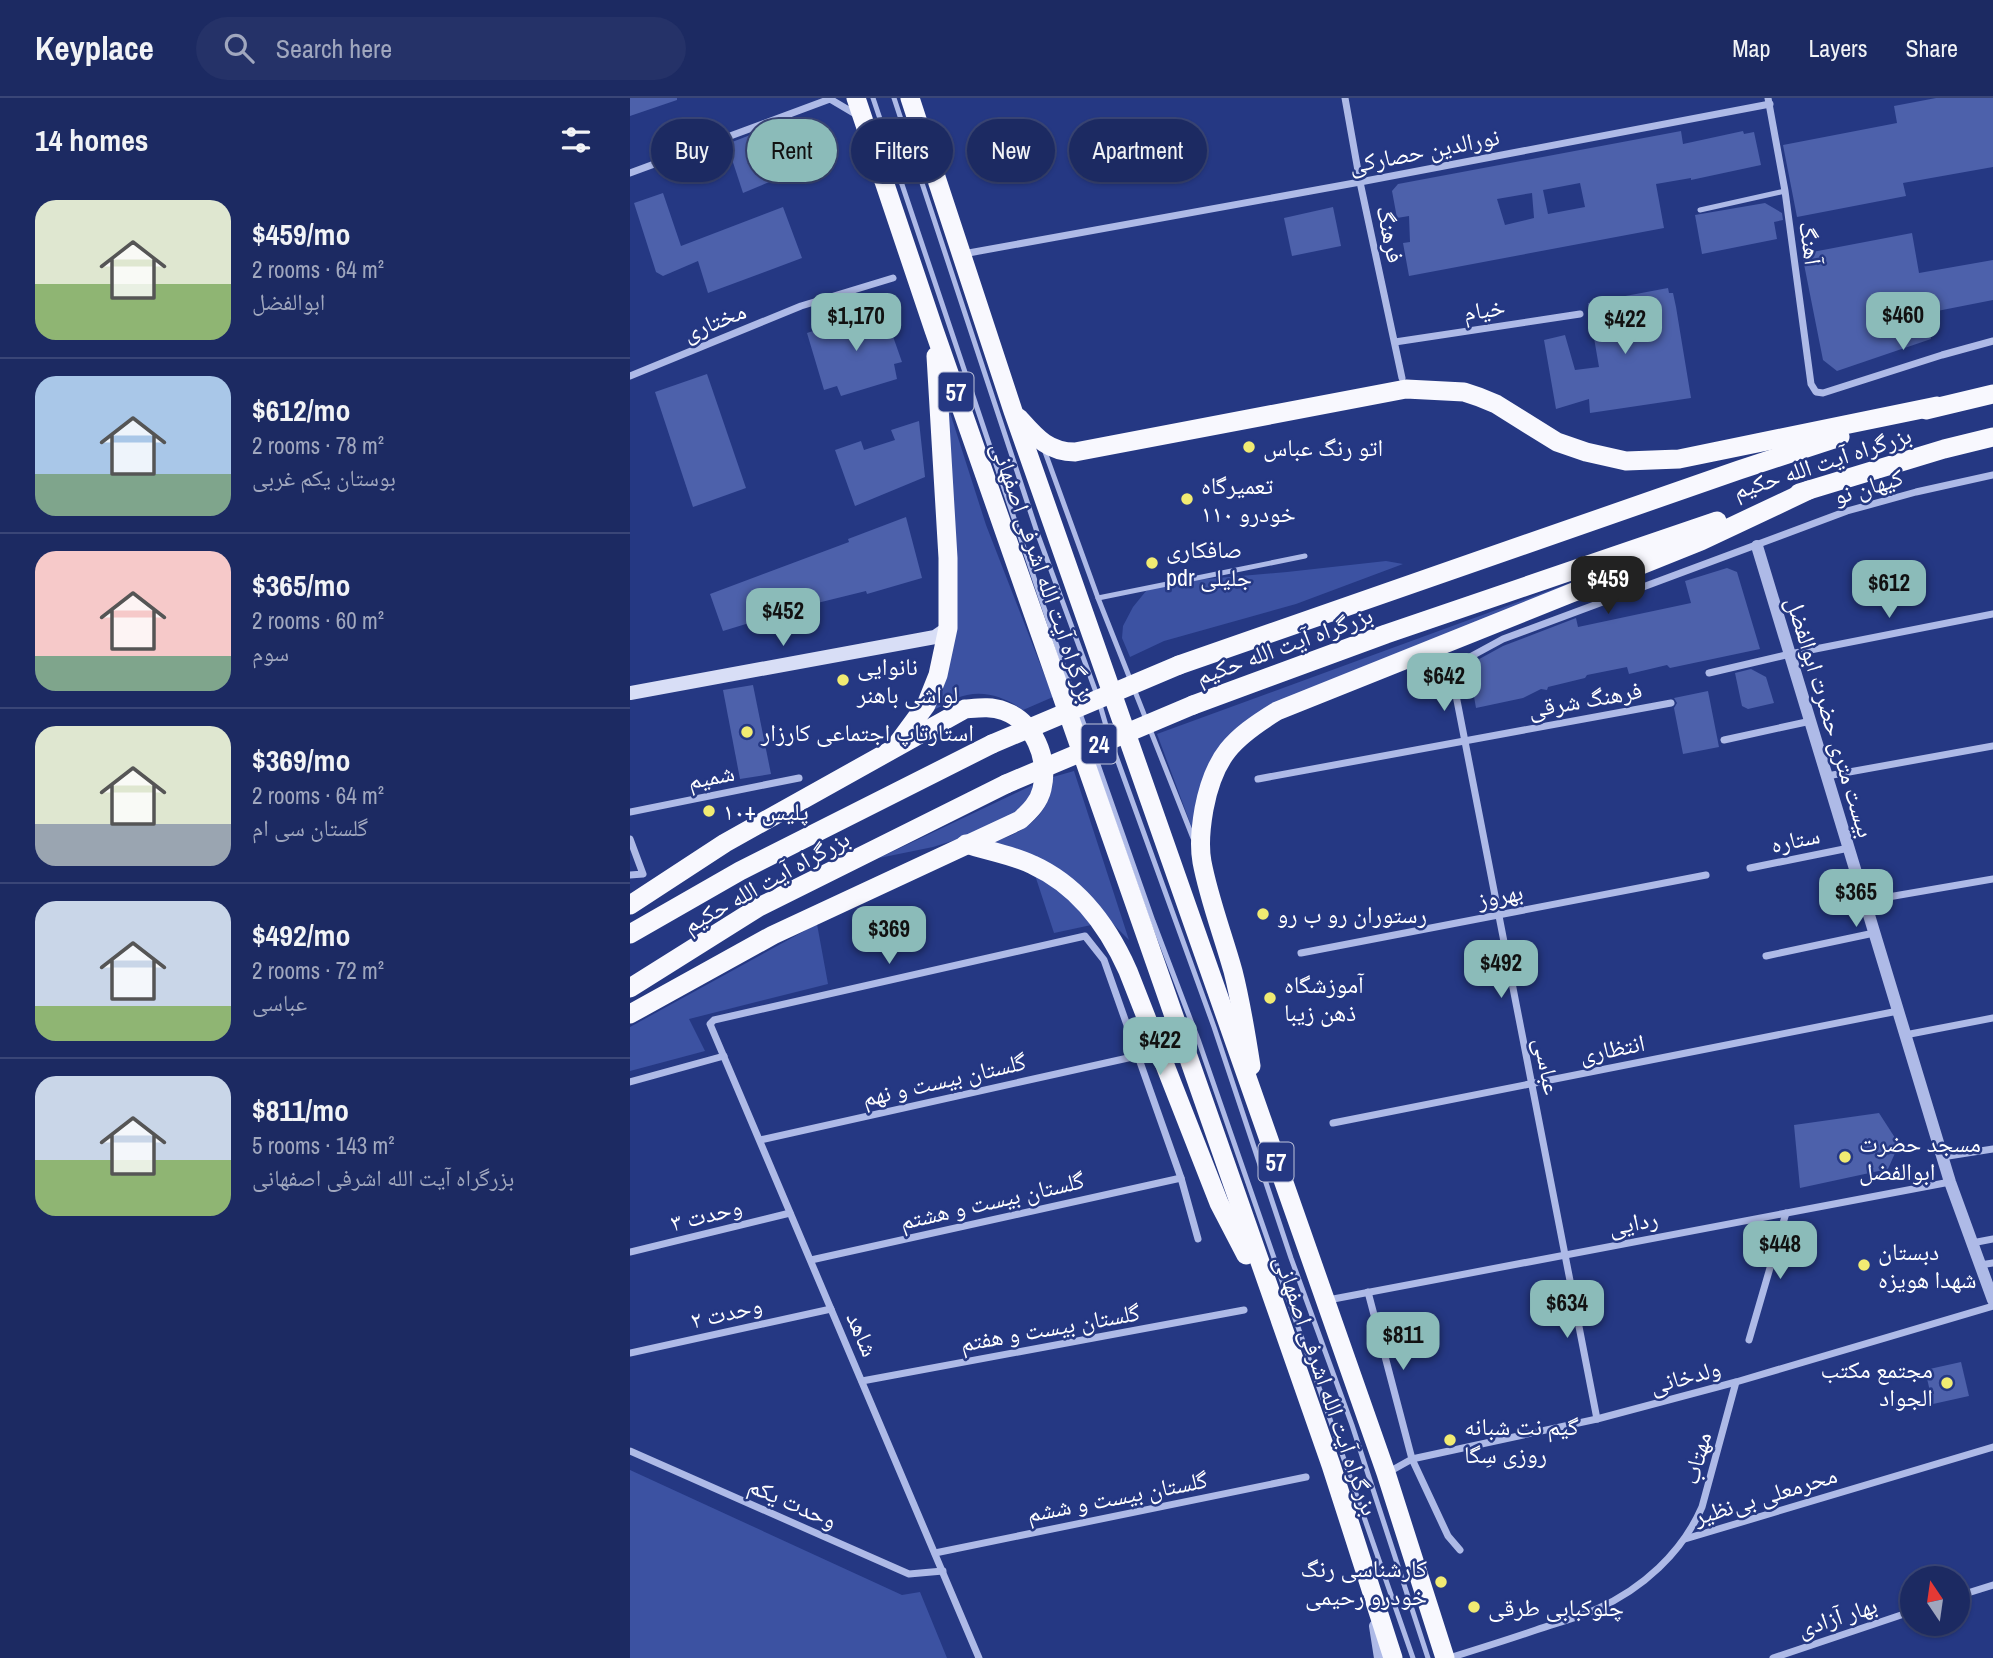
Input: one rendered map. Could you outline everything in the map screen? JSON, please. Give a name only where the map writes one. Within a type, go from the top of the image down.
[{"type":"highway","name":"بزرگراه آیت الله اشرفی اصفهانی","points":[[856,98],[934,330],[1331,1465],[1393,1658]]},
{"type":"highway","name":"بزرگراه آیت الله اشرفی اصفهانی","points":[[910,98],[1013,411],[1386,1473],[1447,1658]]},
{"type":"highway","points":[[893,750],[926,705],[938,675],[950,598],[934,330]]},
{"type":"highway","points":[[1013,411],[1049,447],[1061,452],[1075,452],[1406,389],[1472,394],[1496,404],[1557,442],[1586,453],[1626,461],[1679,459],[1937,406]]},
{"type":"highway","name":"بزرگراه آیت الله حکیم","points":[[630,934],[740,871],[992,744],[1179,664],[1739,470],[1937,406],[1993,394]]},
{"type":"highway","name":"بزرگراه آیت الله حکیم","points":[[630,988],[759,907],[1006,784],[1193,705],[1386,634],[1809,489],[1993,437]]},
{"type":"highway","points":[[1257,1108],[1244,1018],[1202,860],[1201,822],[1209,783],[1231,744],[1277,711],[1701,541],[1809,489]]},
{"type":"highway","points":[[630,905],[725,843],[965,709],[983,707],[1003,711],[1019,720],[1034,737],[1044,761],[1042,790],[1033,808],[1020,820],[774,935],[630,1014]]},
{"type":"highway","points":[[966,844],[1031,864],[1057,878],[1088,907],[1111,934],[1219,1203],[1277,1315]]},
{"type":"main road","points":[[630,693],[935,637],[947,628]]},
{"type":"street","name":"فرهنگ","points":[[1346,98],[1360,182],[1402,378]]},
{"type":"street","points":[[630,173],[830,99],[863,118]]},
{"type":"street","name":"نورالدین حصارکی","points":[[962,254],[1360,182],[1769,101]]},
{"type":"street","name":"آهنگ","points":[[1769,101],[1811,384],[1816,392],[1823,393],[1993,341]]},
{"type":"street","name":"مختاری","points":[[630,376],[801,306],[893,278]]},
{"type":"street","name":"خیام","points":[[1395,342],[1580,314]]},
{"type":"street","name":"کیهان نو","points":[[1453,680],[1468,658],[1503,639],[1847,511],[1993,475]]},
{"type":"street","name":"بیست متری حضرت ابوالفضل","points":[[1758,546],[1942,1157],[1972,1243],[1987,1264],[1993,1300]]},
{"type":"street","points":[[1709,673],[1790,654],[1993,614]]},
{"type":"street","name":"عباسی","points":[[1453,680],[1597,1419]]},
{"type":"street","name":"فرهنگ شرقی","points":[[1258,779],[1671,703]]},
{"type":"street","points":[[1724,740],[1811,721]]},
{"type":"street","points":[[1827,776],[1993,746]]},
{"type":"street","name":"شمیم","points":[[630,812],[799,778]]},
{"type":"street","points":[[630,839],[643,874],[630,875]]},
{"type":"street","name":"ستاره","points":[[1750,868],[1849,848]]},
{"type":"street","name":"بهروز","points":[[1301,953],[1706,875]]},
{"type":"street","points":[[1865,901],[1993,879]]},
{"type":"street","points":[[1766,956],[1874,933]]},
{"type":"street","name":"شاهد","points":[[979,1658],[710,1024],[714,1020],[1085,936],[1104,960],[1137,1056]]},
{"type":"street","name":"انتظاری","points":[[1333,1123],[1898,1012]]},
{"type":"street","points":[[1905,1035],[1993,1018]]},
{"type":"street","points":[[630,1082],[724,1056]]},
{"type":"street","points":[[1137,1056],[1181,1178],[1198,1239]]},
{"type":"street","name":"گلستان بیست و نهم","points":[[760,1140],[1137,1056]]},
{"type":"street","points":[[1942,1157],[1993,1149]]},
{"type":"street","name":"گلستان بیست و هشتم","points":[[810,1260],[1181,1178]]},
{"type":"street","name":"ردایی","points":[[1324,1301],[1950,1182]]},
{"type":"street","name":"وحدت ۳","points":[[630,1252],[790,1213]]},
{"type":"street","points":[[1748,1340],[1786,1213]]},
{"type":"street","points":[[1972,1243],[1993,1239]]},
{"type":"street","points":[[1368,1292],[1412,1458],[1448,1536],[1460,1550]]},
{"type":"street","name":"ولدخانی","points":[[1386,1473],[1412,1458],[1597,1419],[1736,1382],[1993,1306]]},
{"type":"street","name":"وحدت ۲","points":[[630,1353],[831,1309]]},
{"type":"street","name":"گلستان بیست و هفتم","points":[[862,1381],[1244,1310]]},
{"type":"street","name":"مهتاب","points":[[1684,1540],[1695,1525],[1708,1490],[1736,1382]]},
{"type":"street","name":"محرمعلی بی‌نظیر","points":[[1447,1658],[1474,1655],[1595,1610],[1640,1583],[1684,1540],[1993,1447]]},
{"type":"street","name":"وحدت یکم","points":[[630,1451],[909,1574],[943,1571]]},
{"type":"street","name":"گلستان بیست و ششم","points":[[934,1553],[1306,1478]]},
{"type":"street","points":[[1369,1584],[1380,1658]]},
{"type":"street","points":[[1970,1592],[1993,1584]]},
{"type":"street","name":"بهار آزادی","points":[[1773,1658],[1900,1615]]},
{"type":"lane","points":[[873,98],[1069,682],[1153,921],[1199,1042],[1413,1658]]},
{"type":"lane","points":[[894,98],[1038,535],[1090,673],[1116,759],[1214,1027],[1291,1258],[1356,1437],[1428,1658]]},
{"type":"lane","points":[[1700,210],[1784,191]]},
{"type":"lane","points":[[1042,442],[1098,598],[1202,860]]},
{"type":"lane","points":[[1098,598],[1305,556]]},
{"type":"shaded area","points":[[944,394],[986,525],[1053,697],[1023,710],[999,697],[973,694],[952,700],[930,711],[945,674]]},
{"type":"shaded area","points":[[1386,561],[1403,564],[1296,604],[1164,641],[1130,657],[1122,638],[1123,626],[1146,591],[1172,582]]},
{"type":"shaded area","points":[[1616,566],[1246,723],[1192,828],[1157,734]]},
{"type":"shaded area","points":[[1074,771],[1129,940],[1100,911],[987,843],[1012,835],[1033,822],[1047,802],[1053,777]]},
{"type":"shaded area","points":[[1035,784],[1030,798],[1020,811],[971,835],[933,847],[879,858]]},
{"type":"shaded area","points":[[1034,872],[1051,881],[1096,924],[1054,933]]},
{"type":"shaded area","points":[[817,924],[828,984],[689,1019],[705,1051],[630,1071],[630,1027]]},
{"type":"shaded area","points":[[630,1470],[902,1595],[920,1592],[947,1658],[630,1658]]},
{"type":"building","points":[[630,98],[677,98],[677,100],[630,116]]},
{"type":"building","points":[[1936,98],[1993,98],[1993,167],[1903,183],[1906,196],[1797,217],[1783,145],[1897,123],[1894,106]]},
{"type":"building","points":[[1681,131],[1683,144],[1743,131],[1744,134],[1754,132],[1761,165],[1691,180],[1656,184],[1664,228],[1409,276],[1403,243],[1410,242],[1409,216],[1397,218],[1392,191],[1398,184]],"holes":[[[1580,183],[1585,207],[1548,214],[1543,190]],[[1532,193],[1534,218],[1505,225],[1497,199]]]},
{"type":"building","points":[[747,136],[747,182],[769,182],[743,193],[733,162],[733,142]]},
{"type":"building","points":[[663,193],[681,246],[783,207],[802,258],[708,293],[698,261],[663,276],[656,272],[634,203]]},
{"type":"building","points":[[1765,203],[1782,213],[1783,220],[1774,222],[1777,239],[1702,254],[1695,215]]},
{"type":"building","points":[[1333,207],[1341,246],[1292,256],[1284,218]]},
{"type":"building","points":[[1912,233],[1919,273],[1993,260],[1993,300],[1927,313],[1931,339],[1837,371],[1823,360],[1802,254]]},
{"type":"building","points":[[1668,288],[1669,293],[1673,293],[1676,307],[1691,398],[1590,413],[1589,399],[1556,409],[1544,340],[1565,335],[1575,370],[1599,367],[1588,303]]},
{"type":"building","points":[[883,308],[902,362],[894,364],[897,379],[841,396],[837,386],[824,390],[807,333]]},
{"type":"building","points":[[707,374],[746,488],[693,507],[655,392]]},
{"type":"building","points":[[919,421],[925,477],[855,506],[835,450],[861,441],[864,450],[895,440],[891,430]]},
{"type":"building","points":[[906,517],[922,578],[867,594],[866,591],[805,606],[723,631],[710,594],[849,542],[848,539]]},
{"type":"building","points":[[1727,568],[1737,572],[1760,649],[1670,668],[1667,665],[1629,674],[1627,667],[1587,675],[1585,678],[1548,687],[1547,690],[1541,689],[1523,698],[1476,708],[1469,668],[1472,663],[1503,646],[1576,618],[1578,627],[1691,603],[1685,581]]},
{"type":"building","points":[[1751,669],[1766,677],[1774,703],[1748,709],[1742,706],[1735,673]]},
{"type":"building","name":"استارتاپ اجتماعی کارزار","points":[[753,685],[771,774],[740,779],[723,690]]},
{"type":"building","points":[[1708,691],[1719,747],[1683,754],[1674,708],[1677,703],[1674,698]]},
{"type":"building","name":"مسجد حضرت ابوالفضل","points":[[1879,1113],[1899,1144],[1888,1169],[1800,1188],[1794,1125]]},
{"type":"building","name":"مجتمع مکتب الجواد","points":[[1961,1362],[1969,1396],[1933,1404],[1925,1370]]},
{"type":"place","name":"اتو رنگ عباس","points":[[1249,447]]},
{"type":"place","name":"تعمیرگاه خودرو ۱۱۰","points":[[1187,499]]},
{"type":"place","name":"صافکاری pdr جلیلی","points":[[1152,563]]},
{"type":"place","name":"نانوایی لواشی باهنر","points":[[843,680]]},
{"type":"place","name":"استارتاپ اجتماعی کارزار","points":[[747,732]]},
{"type":"place","name":"پلیس +۱۰","points":[[709,811]]},
{"type":"place","name":"رستوران رو ب رو","points":[[1263,914]]},
{"type":"place","name":"آموزشگاه ذهن زیبا","points":[[1270,998]]},
{"type":"place","name":"مسجد حضرت ابوالفضل","points":[[1845,1157]]},
{"type":"place","name":"دبستان شهدا هویزه","points":[[1864,1265]]},
{"type":"place","name":"مجتمع مکتب الجواد","points":[[1947,1383]]},
{"type":"place","name":"گیم نت شبانه روزی سِگا","points":[[1450,1440]]},
{"type":"place","name":"کارشناسی رنگ خودرو رحیمی","points":[[1441,1582]]},
{"type":"place","name":"چلوکبابی طرقی","points":[[1474,1607]]}]
